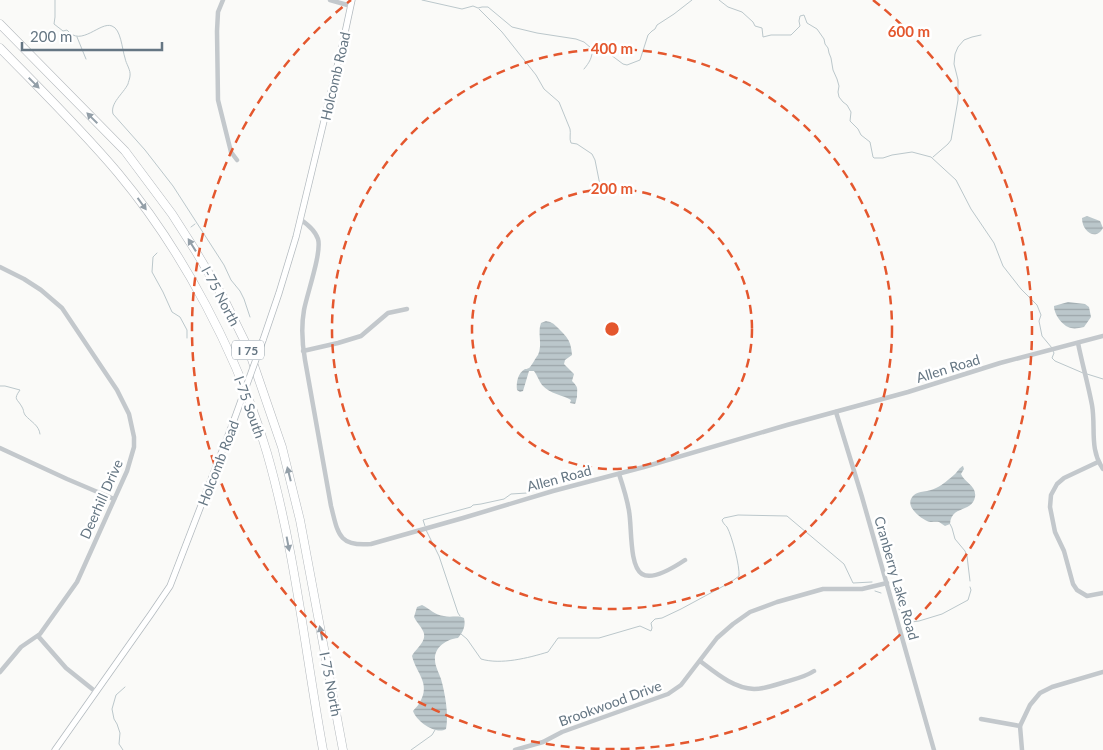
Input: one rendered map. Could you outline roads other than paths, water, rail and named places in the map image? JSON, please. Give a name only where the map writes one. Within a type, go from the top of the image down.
[{"type":"highway","name":"I-75 North","points":[[0,24],[125,152],[172,214],[195,250],[223,298],[248,348],[282,447],[300,520],[343,750]]},
{"type":"highway","name":"I-75 South","points":[[0,48],[70,119],[118,173],[142,204],[199,292],[235,366],[267,452],[279,498],[295,578],[322,750]]},
{"type":"street","points":[[223,0],[218,12],[217,31],[218,100],[231,152],[237,160]]},
{"type":"street","points":[[330,0],[351,3]]},
{"type":"street","name":"Holcomb Road","points":[[55,750],[170,586],[234,420],[279,293],[296,237],[351,3]]},
{"type":"street","name":"Allen Road","points":[[300,219],[315,232],[319,244],[302,325],[304,350],[331,506],[336,526],[342,538],[349,543],[358,545],[371,544],[836,412],[1000,363],[1103,336]]},
{"type":"street","name":"Deerhill Drive","points":[[0,267],[41,290],[62,308],[117,390],[132,426],[134,448],[127,471],[77,582],[38,636],[21,647],[0,672]]},
{"type":"street","points":[[304,350],[338,344],[361,336],[388,313],[407,309]]},
{"type":"street","points":[[1078,343],[1092,406],[1094,447],[1098,462],[1103,469]]},
{"type":"street","name":"Cranberry Lake Road","points":[[836,412],[862,496],[934,750]]},
{"type":"street","points":[[0,448],[114,499]]},
{"type":"street","points":[[1098,462],[1064,478],[1057,484],[1051,494],[1050,507],[1055,532],[1064,551],[1073,584],[1077,590],[1086,596],[1103,593]]},
{"type":"street","points":[[619,474],[630,512],[632,551],[640,573],[647,576],[655,575],[671,569],[685,560]]},
{"type":"street","name":"Brookwood Drive","points":[[514,750],[543,742],[562,732],[668,694],[681,685],[718,638],[745,615],[760,608],[823,589],[862,589],[887,583]]},
{"type":"street","points":[[38,636],[66,668],[96,692]]},
{"type":"street","points":[[700,661],[737,686],[756,689],[801,678],[814,671]]},
{"type":"street","points":[[1022,750],[1020,726],[1030,704],[1040,693],[1052,687],[1103,672]]},
{"type":"street","points":[[982,719],[1020,726]]},
{"type":"waterway","points":[[55,0],[54,24],[63,31],[67,30],[72,35],[78,36],[107,25],[112,26],[117,31],[130,76],[128,84],[113,106],[113,114],[145,150],[173,186],[224,265],[231,280],[240,291],[250,317]]},
{"type":"waterway","points":[[422,0],[462,9],[473,6],[478,8],[488,7],[512,27],[576,39],[584,42],[591,48],[603,49],[627,65],[640,60],[648,35],[657,25],[692,0]]},
{"type":"waterway","points":[[719,0],[728,7],[742,12],[755,26],[762,28],[763,37],[791,35],[800,26],[800,16],[804,15],[807,23],[817,29],[824,39],[839,86],[839,97],[851,112],[850,121],[861,135],[870,142],[873,157],[883,158],[912,152],[931,157],[956,180],[971,209],[994,243],[1003,266],[1021,289],[1037,305],[1041,315],[1039,321],[1042,336],[1052,348]]},
{"type":"waterway","points":[[479,9],[502,32],[536,75],[544,89],[559,102],[570,129],[571,143],[577,144],[592,154],[600,185]]},
{"type":"waterway","points":[[933,157],[951,140],[958,100],[958,80],[954,64],[955,54],[964,40],[981,35]]},
{"type":"waterway","points":[[77,37],[86,59]]},
{"type":"waterway","points":[[584,69],[590,60],[592,49]]},
{"type":"waterway","points":[[191,227],[195,224]]},
{"type":"waterway","points":[[157,253],[153,257],[152,272],[172,312],[180,317],[187,330],[187,338]]},
{"type":"waterway","points":[[1053,351],[1052,358],[1055,361],[1083,373]]},
{"type":"waterway","points":[[1087,374],[1103,379]]},
{"type":"waterway","points":[[0,386],[20,390],[16,399],[25,415],[36,426],[40,434]]},
{"type":"waterway","points":[[425,526],[423,520],[473,505],[504,499],[511,494],[527,493]]},
{"type":"waterway","points":[[461,634],[467,639],[481,659],[506,661],[548,652],[558,638],[599,638],[640,626],[651,631],[651,623],[655,619],[662,618],[681,609],[739,576],[733,544],[729,531],[722,520],[738,515],[787,516],[844,564],[853,583],[872,582]]},
{"type":"waterway","points":[[950,524],[955,539],[967,556],[970,581]]},
{"type":"waterway","points":[[426,530],[439,556],[460,616]]},
{"type":"waterway","points":[[898,606],[904,623],[919,621],[942,614],[968,600],[970,587]]},
{"type":"waterway","points":[[894,589],[897,601]]},
{"type":"waterway","points":[[875,591],[881,593]]},
{"type":"waterway","points":[[123,750],[119,744],[120,733],[112,709],[116,695],[125,687]]},
{"type":"waterway","points":[[411,750],[432,735],[435,730]]}]
